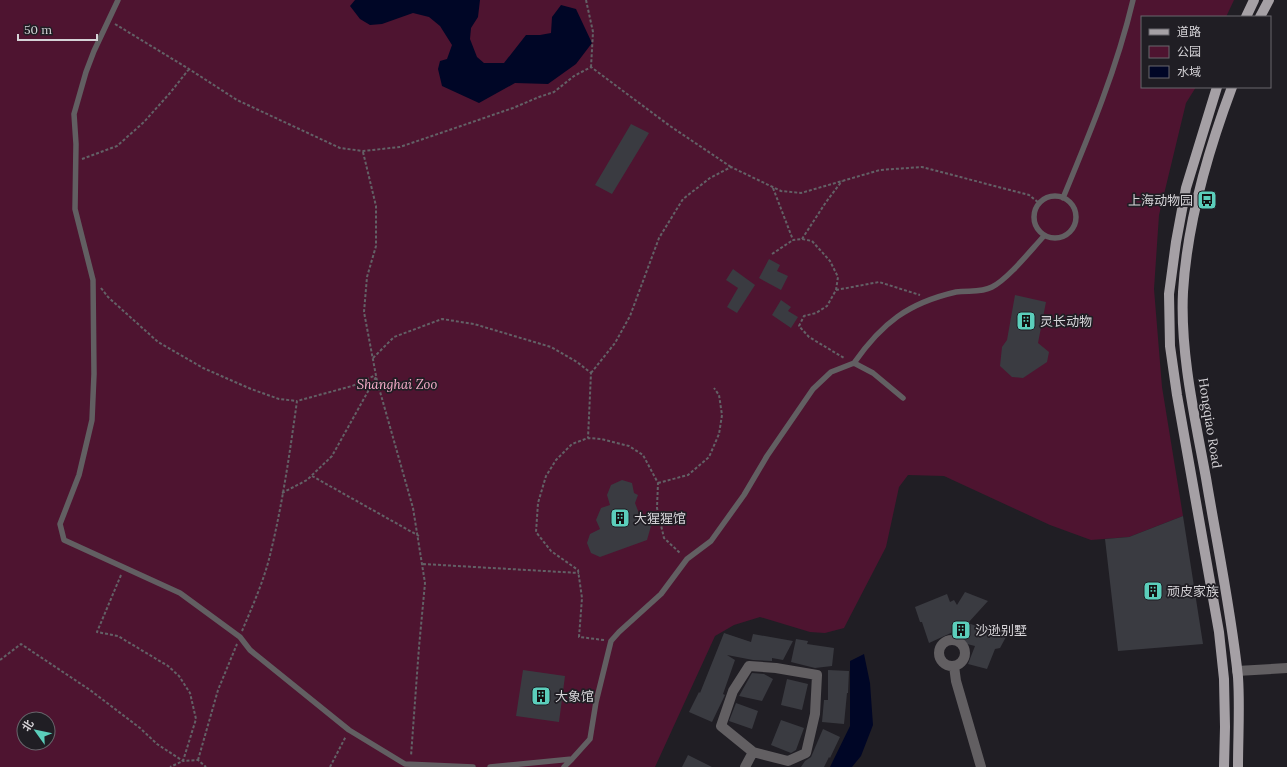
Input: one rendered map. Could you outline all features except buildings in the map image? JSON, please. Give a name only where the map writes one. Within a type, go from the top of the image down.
[{"type":"main road","points":[[1246,16],[1254,0]]},
{"type":"main road","points":[[1261,16],[1269,0]]},
{"type":"main road","name":"Hongqiao Road","points":[[1217,88],[1186,188],[1176,242],[1169,294],[1170,346],[1177,394],[1219,632],[1224,679],[1224,767]]},
{"type":"main road","name":"Hongqiao Road","points":[[1232,88],[1213,142],[1197,201],[1188,242],[1183,293],[1185,343],[1190,390],[1232,629],[1237,671],[1238,767]]},
{"type":"street","points":[[749,666],[776,668],[817,675],[815,714],[806,753],[788,761],[753,752],[721,726],[733,691],[749,666]]},
{"type":"street","points":[[954,666],[956,681],[981,767]]},
{"type":"street","points":[[1237,671],[1287,668]]},
{"type":"street","points":[[745,767],[753,752]]},
{"type":"lane","points":[[118,0],[86,72],[74,114],[76,144],[75,209],[93,280],[94,374],[92,420],[79,475],[60,524],[64,540],[180,593],[240,637],[250,650],[349,730],[405,764],[474,767]]},
{"type":"lane","points":[[1063,198],[1099,110],[1125,34],[1133,0]]},
{"type":"lane","points":[[1054,196],[1063,198],[1069,202],[1075,211],[1075,222],[1073,227],[1070,232],[1061,238],[1050,238],[1044,236],[1036,228],[1033,218],[1036,207],[1039,202],[1048,197],[1054,196]]},
{"type":"lane","points":[[564,767],[590,739],[596,702],[611,641],[661,594],[687,559],[711,541],[744,495],[767,456],[813,389],[831,372],[854,363],[868,344],[889,322],[906,310],[930,299],[958,292],[992,288],[1004,279],[1044,236]]},
{"type":"lane","points":[[854,363],[873,373],[903,398]]},
{"type":"lane","points":[[490,767],[572,759]]},
{"type":"path","points":[[586,0],[592,32],[591,67]]},
{"type":"path","points":[[108,20],[237,100],[340,148],[363,151],[400,147],[513,108],[554,92],[574,76],[591,67]]},
{"type":"path","points":[[591,67],[670,126],[731,167],[781,191],[801,193],[880,170],[922,167],[1029,196],[1039,202]]},
{"type":"path","points":[[75,162],[117,146],[144,122],[189,69]]},
{"type":"path","points":[[363,151],[376,206],[376,246],[367,278],[364,312],[376,375],[413,508],[425,583],[410,764]]},
{"type":"path","points":[[588,438],[591,373],[614,343],[630,316],[659,238],[683,199],[710,178],[731,167]]},
{"type":"path","points":[[802,239],[826,202],[842,181]]},
{"type":"path","points":[[773,188],[793,240]]},
{"type":"path","points":[[772,254],[793,240],[802,239],[812,241],[830,261],[838,277],[836,290],[827,306],[816,313],[804,316],[799,326],[809,337],[854,363]]},
{"type":"path","points":[[93,280],[108,297],[158,342],[203,368],[251,389],[279,399],[297,401],[352,386],[376,375]]},
{"type":"path","points":[[836,290],[879,282],[917,293],[930,299]]},
{"type":"path","points":[[373,358],[394,337],[442,319],[474,324],[551,346],[577,362],[591,373]]},
{"type":"path","points":[[282,493],[307,480],[332,456],[376,375]]},
{"type":"path","points":[[658,483],[688,475],[709,457],[719,434],[722,415],[719,395],[714,388]]},
{"type":"path","points":[[198,760],[218,690],[259,588],[271,552],[297,401]]},
{"type":"path","points":[[611,641],[579,637],[582,598],[578,570],[551,551],[536,532],[538,503],[546,476],[556,460],[572,444],[588,438],[629,446],[643,455],[658,483],[657,508],[664,538],[687,559]]},
{"type":"path","points":[[312,476],[418,536]]},
{"type":"path","points":[[423,564],[579,573]]},
{"type":"path","points":[[124,568],[97,632],[118,636],[168,666],[179,676],[190,693],[196,718],[183,761]]},
{"type":"path","points":[[0,660],[21,644],[90,690],[140,728],[157,744],[183,761]]},
{"type":"path","points":[[330,767],[349,730]]},
{"type":"path","points":[[170,767],[183,761],[198,760],[206,767]]},
{"type":"green space","name":"Shanghai Zoo","points":[[0,0],[1234,0],[1226,16],[1141,16],[1141,88],[1195,88],[1186,103],[1159,215],[1154,289],[1162,387],[1183,516],[1129,537],[1091,540],[1050,525],[944,476],[908,475],[899,487],[886,547],[844,628],[825,633],[810,632],[760,617],[734,625],[715,636],[655,767],[0,767]]},
{"type":"water","points":[[355,0],[480,0],[478,17],[471,28],[470,39],[477,57],[484,63],[504,63],[526,35],[551,33],[552,17],[561,5],[576,9],[592,43],[576,64],[548,84],[515,83],[479,103],[442,86],[438,69],[440,61],[447,59],[452,45],[440,26],[429,17],[413,13],[382,24],[370,25],[360,19],[350,6]]},
{"type":"water","points":[[864,654],[870,683],[873,725],[861,756],[852,767],[830,767],[850,726],[850,661]]},
{"type":"place","name":"上海动物园","points":[[1207,200]]},
{"type":"place","name":"灵长动物","points":[[1026,321]]},
{"type":"place","name":"大猩猩馆","points":[[620,518]]},
{"type":"place","name":"顽皮家族","points":[[1153,591]]},
{"type":"place","name":"沙逊别墅","points":[[961,630]]},
{"type":"place","name":"大象馆","points":[[541,696]]}]
